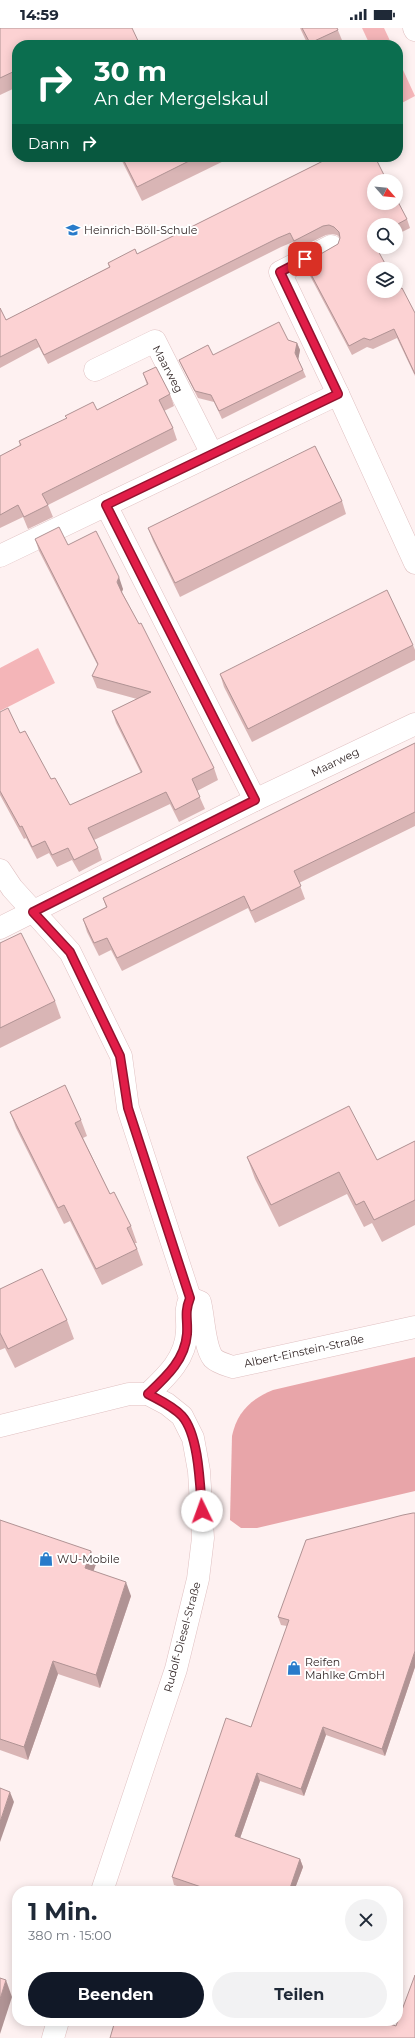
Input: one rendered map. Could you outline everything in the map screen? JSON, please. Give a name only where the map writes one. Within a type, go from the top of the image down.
[{"type":"street","points":[[331,246],[280,272],[338,394],[415,563]]},
{"type":"street","name":"Maarweg","points":[[95,370],[155,341],[212,454]]},
{"type":"street","points":[[0,556],[338,394]]},
{"type":"street","points":[[106,505],[255,800]]},
{"type":"street","name":"Maarweg","points":[[0,928],[255,800],[415,724]]},
{"type":"street","points":[[0,870],[12,888],[70,952],[120,1056],[128,1108],[190,1298],[185,1310],[187,1330],[183,1350],[178,1362],[166,1377],[148,1394]]},
{"type":"street","name":"Albert-Einstein-Straße","points":[[190,1298],[200,1302],[209,1349],[214,1359],[224,1365],[233,1367],[415,1327]]},
{"type":"street","name":"Rudolf-Diesel-Straße","points":[[0,1426],[129,1394],[148,1394],[166,1404],[182,1416],[192,1438],[199,1471],[203,1538],[198,1579],[176,1669],[104,1886]]},
{"type":"street","points":[[53,2038],[57,2026]]},
{"type":"shaded area","points":[[362,28],[384,28],[390,40],[368,40]]},
{"type":"shaded area","points":[[403,70],[415,96],[403,102]]},
{"type":"shaded area","points":[[38,648],[55,683],[0,711],[0,668]]},
{"type":"shaded area","points":[[415,1357],[415,1491],[257,1528],[241,1528],[230,1520],[232,1436],[237,1420],[246,1407],[258,1398],[273,1390]]},
{"type":"building","points":[[0,28],[132,28],[138,40],[12,40],[12,72],[0,78]]},
{"type":"building","points":[[302,28],[337,28],[338,30],[316,40],[308,40]]},
{"type":"building","points":[[124,162],[187,162],[137,187]]},
{"type":"building","points":[[321,162],[378,162],[384,174],[367,174],[367,210],[402,210],[407,219],[403,221],[403,218],[367,218],[367,254],[380,254],[384,262],[367,262],[367,298],[403,298],[403,290],[415,313],[415,374],[394,329],[370,340],[364,338],[349,346],[305,263],[338,244],[340,238],[339,232],[334,227],[329,225],[323,226],[294,241],[290,233],[278,238],[44,355],[36,339],[0,357],[0,308],[6,320],[110,267],[108,263],[135,249],[137,254]]},
{"type":"building","points":[[279,322],[288,340],[297,343],[295,353],[303,370],[219,411],[211,395],[195,391],[179,360],[208,345],[213,355]]},
{"type":"building","points":[[156,367],[170,394],[159,400],[173,428],[42,494],[48,505],[24,517],[18,505],[0,515],[0,456],[21,445],[19,441],[67,418],[65,416],[93,402],[97,410],[148,384],[143,373]]},
{"type":"building","points":[[315,446],[342,501],[175,583],[148,528]]},
{"type":"building","points":[[59,527],[68,545],[96,531],[119,577],[117,582],[122,593],[139,624],[141,623],[214,768],[192,779],[200,797],[175,810],[166,792],[88,828],[98,848],[74,860],[68,848],[52,855],[45,841],[32,847],[22,826],[20,827],[0,791],[0,712],[8,708],[20,733],[25,731],[51,779],[55,778],[70,805],[142,772],[112,711],[151,692],[92,676],[98,664],[35,539]]},
{"type":"building","points":[[387,590],[413,645],[248,729],[220,674]]},
{"type":"building","points":[[415,743],[415,812],[294,871],[301,886],[251,911],[244,896],[117,958],[107,938],[94,943],[83,919],[107,907],[103,898]]},
{"type":"building","points":[[21,933],[55,1001],[0,1028],[0,943]]},
{"type":"building","points":[[65,1085],[81,1120],[75,1123],[110,1194],[114,1192],[131,1226],[127,1228],[137,1249],[96,1269],[64,1205],[58,1208],[10,1112]]},
{"type":"building","points":[[349,1106],[377,1160],[415,1141],[415,1200],[374,1220],[364,1201],[356,1205],[339,1172],[271,1205],[247,1157]]},
{"type":"building","points":[[42,1269],[67,1320],[8,1349],[0,1333],[0,1289]]},
{"type":"building","points":[[415,1513],[415,1651],[382,1749],[323,1727],[301,1789],[257,1773],[235,1836],[300,1859],[291,1886],[198,1886],[172,1877],[226,1718],[251,1727],[289,1620],[278,1617],[306,1540]]},
{"type":"building","points":[[0,1520],[91,1551],[85,1568],[126,1582],[96,1675],[53,1661],[24,1747],[0,1739]]},
{"type":"building","points":[[0,1788],[10,1792],[0,1822]]},
{"type":"building","points":[[415,1975],[415,2038],[110,2038],[114,2026],[403,2026],[403,2007]]},
{"type":"building","points":[[0,1978],[6,1980],[0,1999]]},
{"type":"place","name":"Heinrich-Böll-Schule","points":[[73,230]]},
{"type":"place","name":"WU-Mobile","points":[[46,1559]]},
{"type":"place","name":"Reifen Mahlke GmbH","points":[[294,1668]]},
{"type":"route","points":[[202,1511],[199,1471],[192,1438],[182,1416],[166,1404],[148,1394],[166,1377],[178,1362],[186,1339],[187,1330],[185,1310],[190,1298],[128,1108],[120,1056],[70,952],[33,912],[255,800],[106,505],[338,394],[280,272],[305,259]]}]
